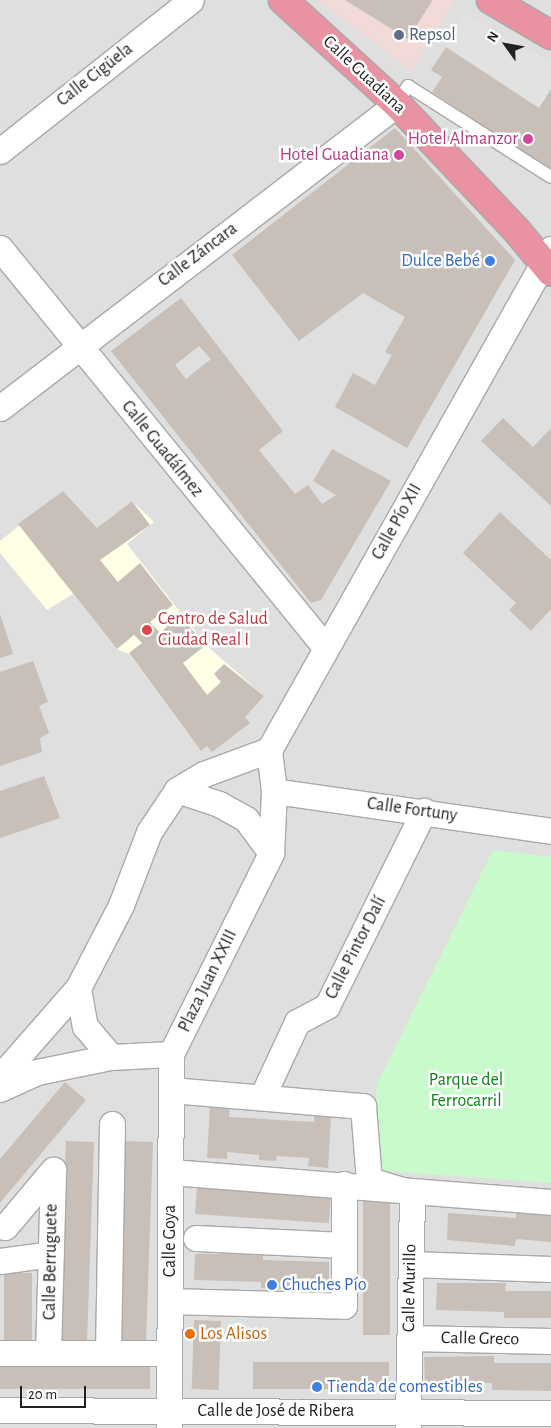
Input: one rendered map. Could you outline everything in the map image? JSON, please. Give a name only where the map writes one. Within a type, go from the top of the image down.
[{"type":"highway","name":"Calle Guadiana","points":[[283,0],[397,104],[517,231],[548,261]]},
{"type":"highway","points":[[491,0],[551,35]]},
{"type":"street","name":"Calle Cigüela","points":[[0,151],[191,0]]},
{"type":"street","name":"Calle Záncara","points":[[0,408],[78,346],[397,104]]},
{"type":"street","name":"Calle Guadálmez","points":[[0,248],[326,648]]},
{"type":"street","name":"Calle Pío XII","points":[[269,750],[524,295],[548,261]]},
{"type":"street","points":[[524,295],[551,290]]},
{"type":"street","points":[[0,1076],[78,988],[121,905],[149,832],[177,790],[204,774],[269,750]]},
{"type":"street","name":"Plaza Juan XXIII","points":[[0,1089],[37,1072],[111,1057],[171,1054],[270,853],[274,791],[269,750]]},
{"type":"street","points":[[177,790],[219,804],[246,819],[270,853]]},
{"type":"street","name":"Calle Fortuny","points":[[274,791],[551,831]]},
{"type":"street","name":"Calle Pintor Dalí","points":[[262,1097],[297,1022],[327,1006],[424,812]]},
{"type":"street","points":[[78,988],[85,1026],[111,1057]]},
{"type":"street","name":"Calle Goya","points":[[169,1420],[171,1054]]},
{"type":"street","points":[[171,1090],[363,1106],[369,1180],[412,1193]]},
{"type":"street","points":[[108,1353],[112,1124]]},
{"type":"street","name":"Calle Berruguete","points":[[0,1226],[5,1227],[53,1170],[48,1353]]},
{"type":"street","points":[[171,1172],[344,1184],[412,1193],[551,1202]]},
{"type":"street","points":[[170,1301],[344,1306],[344,1184]]},
{"type":"street","name":"Calle Murillo","points":[[408,1419],[412,1193]]},
{"type":"street","points":[[196,1238],[343,1245]]},
{"type":"street","points":[[0,1261],[51,1254]]},
{"type":"street","points":[[411,1264],[551,1269]]},
{"type":"street","name":"Calle Greco","points":[[409,1338],[551,1341]]},
{"type":"street","points":[[0,1353],[169,1354]]},
{"type":"street","name":"Calle de José de Ribera","points":[[0,1410],[169,1420],[408,1419],[551,1413]]},
{"type":"lane","points":[[397,104],[408,86],[551,177]]},
{"type":"shaded area","points":[[0,0],[551,0],[551,1428],[0,1428]]},
{"type":"shaded area","name":"Repsol","points":[[318,0],[455,0],[411,70]]},
{"type":"shaded area","points":[[464,14],[551,63],[551,89],[539,108],[446,47]]},
{"type":"shaded area","name":"Centro de Salud Ciudad Real I","points":[[63,491],[97,528],[132,501],[154,522],[127,544],[206,645],[264,696],[201,751],[129,654],[117,649],[73,594],[47,610],[0,553],[0,541]]},
{"type":"green space","name":"Parque del Ferrocarril","points":[[493,850],[551,857],[551,1183],[372,1170],[377,1084]]},
{"type":"building","points":[[345,0],[431,0],[432,1],[408,39]]},
{"type":"building","name":"Hotel Almanzor","points":[[446,47],[539,108],[551,89],[551,170],[432,92],[442,77],[431,70]]},
{"type":"building","points":[[395,128],[515,260],[407,448],[335,407],[353,373],[375,385],[392,355],[385,352],[405,317],[363,293],[299,341],[232,255]]},
{"type":"building","points":[[181,298],[283,431],[259,450],[295,494],[308,485],[322,504],[336,495],[313,481],[332,449],[391,481],[321,600],[311,603],[111,351]],"holes":[[[199,346],[211,359],[186,379],[175,365]]]},
{"type":"building","points":[[503,418],[533,447],[551,428],[551,506],[481,441]]},
{"type":"building","name":"Centro de Salud Ciudad Real I","points":[[63,491],[97,528],[132,501],[150,525],[100,560],[118,582],[140,563],[173,605],[150,622],[160,633],[179,615],[206,645],[183,663],[207,695],[221,682],[214,674],[224,664],[264,696],[245,717],[250,723],[212,752],[207,746],[201,751],[129,653],[142,643],[134,635],[117,649],[18,524]]},
{"type":"building","points":[[500,512],[551,560],[551,609],[531,631],[509,610],[516,603],[463,553]]},
{"type":"building","points":[[0,614],[13,654],[0,658]]},
{"type":"building","points":[[33,661],[48,702],[39,706],[49,733],[40,738],[42,752],[0,766],[0,672]]},
{"type":"building","points":[[44,776],[60,818],[0,838],[0,791]]},
{"type":"building","points":[[65,1082],[86,1100],[0,1203],[0,1159]]},
{"type":"building","points":[[210,1106],[230,1107],[229,1117],[314,1122],[314,1116],[331,1117],[328,1168],[308,1166],[309,1158],[277,1156],[276,1161],[259,1160],[259,1155],[227,1152],[227,1159],[207,1158]]},
{"type":"building","points":[[66,1141],[94,1142],[87,1343],[59,1342]]},
{"type":"building","points":[[125,1141],[153,1142],[146,1343],[118,1342]]},
{"type":"building","points":[[197,1187],[331,1196],[329,1223],[195,1214]]},
{"type":"building","points":[[363,1201],[390,1201],[390,1335],[363,1335]]},
{"type":"building","points":[[516,1212],[551,1214],[551,1242],[516,1239],[515,1246],[447,1240],[448,1213],[516,1218]]},
{"type":"building","points":[[195,1254],[263,1254],[263,1260],[329,1262],[329,1290],[261,1288],[261,1282],[194,1280]]},
{"type":"building","points":[[4,1273],[32,1273],[32,1342],[4,1342]]},
{"type":"building","points":[[437,1283],[506,1283],[505,1291],[551,1291],[551,1318],[504,1318],[504,1312],[436,1310]]},
{"type":"building","points":[[194,1320],[221,1321],[219,1390],[192,1389]]},
{"type":"building","points":[[494,1356],[494,1363],[551,1363],[551,1391],[492,1390],[492,1383],[425,1383],[424,1357]]},
{"type":"building","points":[[0,1361],[150,1361],[150,1389],[0,1389]]},
{"type":"building","points":[[253,1362],[389,1362],[389,1389],[253,1389]]},
{"type":"place","name":"Repsol","points":[[399,35]]},
{"type":"place","name":"Hotel Almanzor","points":[[528,139]]},
{"type":"place","name":"Hotel Guadiana","points":[[399,155]]},
{"type":"place","name":"Dulce Bebé","points":[[490,261]]},
{"type":"place","name":"Centro de Salud Ciudad Real I","points":[[147,630]]},
{"type":"place","name":"Chuches Pío","points":[[272,1285]]},
{"type":"place","name":"Los Alisos","points":[[190,1334]]},
{"type":"place","name":"Tienda de comestibles","points":[[317,1387]]}]
